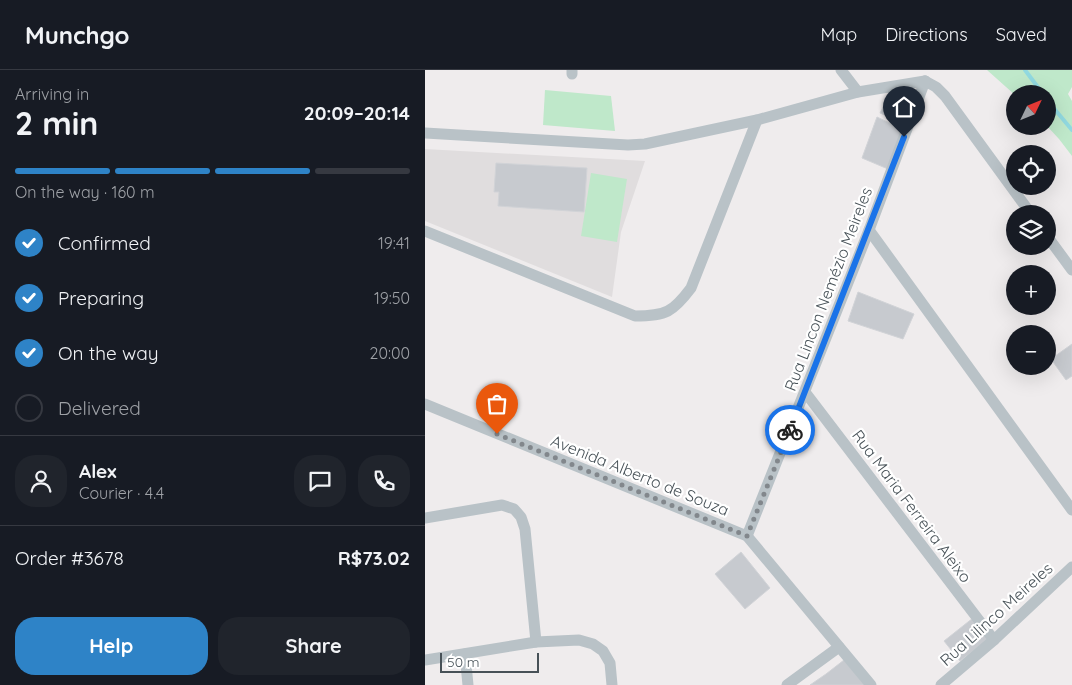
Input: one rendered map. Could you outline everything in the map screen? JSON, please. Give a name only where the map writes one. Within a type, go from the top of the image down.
[{"type":"street","points":[[841,70],[858,92]]},
{"type":"street","points":[[425,134],[628,145],[662,141],[757,120],[858,92],[925,81],[936,87],[945,96],[1024,205]]},
{"type":"street","name":"Rua Lincon Nemézio Meireles","points":[[747,536],[869,230],[925,81]]},
{"type":"street","points":[[425,232],[618,310],[635,316],[656,316],[677,306],[691,288],[757,120]]},
{"type":"street","points":[[869,230],[1072,510]]},
{"type":"street","points":[[1056,248],[1072,270]]},
{"type":"street","name":"Rua Maria Ferreira Aleixo","points":[[805,392],[994,640]]},
{"type":"street","name":"Avenida Alberto de Souza","points":[[425,404],[747,536],[871,685]]},
{"type":"street","points":[[425,518],[502,505],[514,509],[521,517],[525,529],[536,642]]},
{"type":"street","name":"Rua Lilinco Meireles","points":[[941,685],[994,640],[1072,567]]},
{"type":"street","points":[[425,660],[536,642],[579,640],[593,644],[603,651],[609,663],[612,685]]},
{"type":"street","points":[[787,685],[839,647]]},
{"type":"street","points":[[465,654],[468,685]]},
{"type":"shaded area","points":[[425,149],[645,161],[621,232],[612,297],[425,221]]},
{"type":"green space","points":[[987,70],[1072,70],[1072,87],[1068,94],[1072,101],[1072,156],[1055,135],[1056,85],[1006,85],[1006,87]]},
{"type":"green space","points":[[545,90],[611,96],[615,131],[543,125]]},
{"type":"green space","points":[[591,173],[627,179],[617,242],[581,236]]},
{"type":"building","points":[[918,91],[906,124],[880,113],[890,94]]},
{"type":"building","points":[[877,117],[902,129],[888,169],[862,158]]},
{"type":"building","points":[[496,163],[587,168],[584,212],[498,206],[499,192],[494,192]]},
{"type":"building","points":[[858,292],[914,314],[903,339],[848,321]]},
{"type":"building","points":[[1072,344],[1072,376],[1066,380],[1056,366],[1056,355]]},
{"type":"building","points":[[741,552],[770,588],[745,609],[715,574]]},
{"type":"building","points":[[973,618],[989,639],[960,661],[944,641]]},
{"type":"building","points":[[844,660],[865,685],[810,685],[826,674]]},
{"type":"waterway","points":[[1025,70],[1036,85]]},
{"type":"waterway","points":[[1056,111],[1072,130]]},
{"type":"way so far","points":[[497,434],[747,536],[790,430]]},
{"type":"route","points":[[790,430],[904,137]]}]
